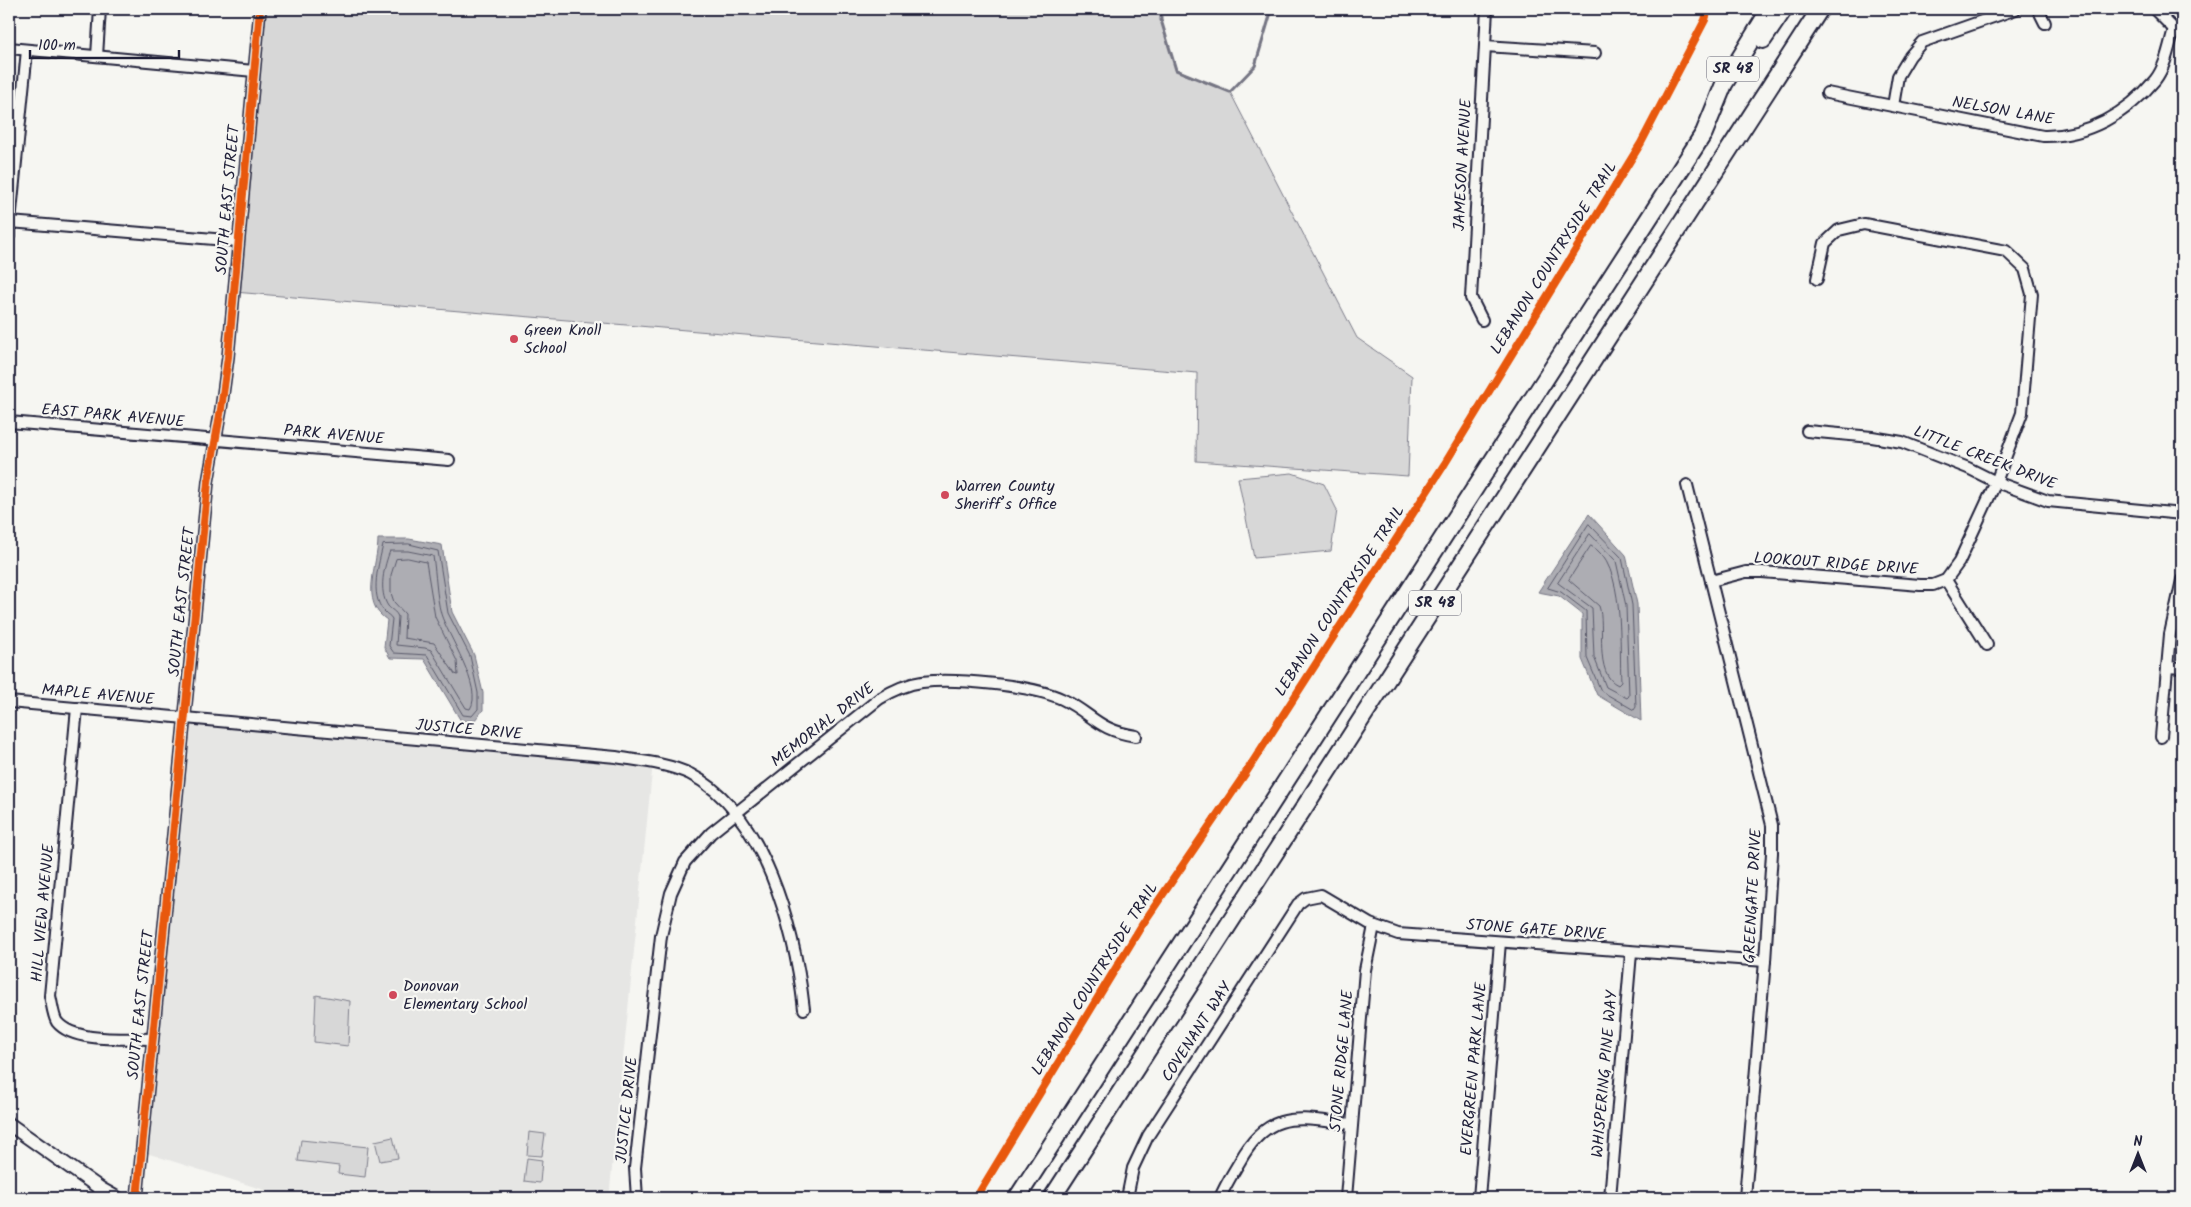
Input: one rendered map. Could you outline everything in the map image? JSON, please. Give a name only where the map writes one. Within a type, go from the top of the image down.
[{"type":"highway","name":"SR 48","points":[[1017,1198],[1704,133],[1724,84],[1770,9]]},
{"type":"highway","points":[[1704,133],[1784,9]]},
{"type":"highway","name":"SR 48","points":[[1052,1198],[1820,9]]},
{"type":"street","points":[[98,56],[100,9]]},
{"type":"street","name":"SOUTH EAST STREET","points":[[137,1198],[208,482],[228,357],[260,9]]},
{"type":"street","name":"JAMESON AVENUE","points":[[1482,320],[1471,298],[1487,9]]},
{"type":"street","points":[[1893,106],[1898,76],[1910,56],[1922,42],[2016,9]]},
{"type":"street","points":[[2038,9],[2045,23]]},
{"type":"street","points":[[2154,9],[2178,27]]},
{"type":"street","name":"NELSON LANE","points":[[1827,93],[2043,136],[2058,136],[2102,124],[2120,112],[2154,80],[2164,64],[2178,27]]},
{"type":"street","points":[[1485,46],[1595,52]]},
{"type":"street","points":[[9,48],[254,71]]},
{"type":"street","points":[[26,50],[9,226],[238,241]]},
{"type":"street","points":[[1817,280],[1825,243],[1839,230],[1864,224],[2006,251],[2026,269],[2032,294],[2022,413],[1996,482],[1958,562],[1946,580],[1987,645]]},
{"type":"street","name":"EAST PARK AVENUE","points":[[9,422],[216,440]]},
{"type":"street","name":"LITTLE CREEK DRIVE","points":[[1807,431],[1872,437],[1902,442],[1996,482],[2057,503],[2182,514]]},
{"type":"street","name":"PARK AVENUE","points":[[216,440],[449,460]]},
{"type":"street","name":"GREENGATE DRIVE","points":[[1687,485],[1772,825],[1765,961],[1745,1198]]},
{"type":"street","name":"LOOKOUT RIDGE DRIVE","points":[[1711,581],[1746,572],[1920,585],[1933,585],[1946,580]]},
{"type":"street","points":[[2161,737],[2173,612],[2182,580]]},
{"type":"street","points":[[2167,667],[2182,668]]},
{"type":"street","name":"MEMORIAL DRIVE","points":[[736,812],[879,699],[906,685],[921,682],[974,684],[1048,694],[1076,708],[1099,725],[1119,734],[1136,736]]},
{"type":"street","name":"MAPLE AVENUE","points":[[9,702],[184,718]]},
{"type":"street","name":"HILL VIEW AVENUE","points":[[77,708],[50,996],[56,1021],[65,1028],[82,1036],[152,1039]]},
{"type":"street","name":"JUSTICE DRIVE","points":[[184,718],[653,762],[675,768],[703,782],[736,812],[756,845],[775,888],[798,967],[804,1009]]},
{"type":"street","name":"JUSTICE DRIVE","points":[[637,1198],[635,1168],[661,936],[670,893],[685,862],[711,833],[736,812]]},
{"type":"street","name":"STONE GATE DRIVE","points":[[1313,895],[1326,898],[1374,926],[1398,934],[1631,953],[1765,961]]},
{"type":"street","name":"COVENANT WAY","points":[[1126,1198],[1133,1168],[1148,1136],[1298,904],[1313,895]]},
{"type":"street","name":"STONE RIDGE LANE","points":[[1346,1198],[1365,970],[1374,926]]},
{"type":"street","name":"EVERGREEN PARK LANE","points":[[1479,1198],[1500,942]]},
{"type":"street","name":"WHISPERING PINE WAY","points":[[1610,1198],[1631,953]]},
{"type":"street","points":[[1220,1198],[1249,1145],[1258,1134],[1270,1125],[1292,1120],[1352,1124]]},
{"type":"street","points":[[9,1124],[100,1189],[117,1198]]},
{"type":"shaded area","points":[[260,9],[1161,9],[1161,20],[1176,69],[1230,92],[1357,338],[1412,376],[1408,476],[1196,461],[1197,373],[234,292]]},
{"type":"shaded area","points":[[1292,473],[1324,484],[1337,510],[1331,551],[1254,558],[1238,478]]},
{"type":"shaded area","name":"Donovan Elementary School","points":[[184,719],[653,762],[609,1198],[290,1198],[140,1151]]},
{"type":"shaded area","points":[[316,995],[350,1001],[348,1046],[314,1042]]},
{"type":"shaded area","points":[[529,1132],[545,1134],[542,1156],[527,1155]]},
{"type":"shaded area","points":[[393,1137],[398,1158],[380,1161],[375,1141]]},
{"type":"shaded area","points":[[301,1140],[368,1147],[365,1177],[338,1174],[339,1166],[298,1161]]},
{"type":"shaded area","points":[[527,1158],[542,1160],[540,1183],[524,1181]]},
{"type":"water","points":[[1589,514],[1626,555],[1637,604],[1641,721],[1597,695],[1582,659],[1582,614],[1559,596],[1538,592]]},
{"type":"water","points":[[378,539],[409,539],[442,545],[452,612],[474,655],[483,693],[483,710],[474,721],[461,721],[424,659],[390,658],[384,647],[387,620],[374,603],[372,593]]},
{"type":"waterway","points":[[1161,9],[1161,20],[1176,70],[1230,92],[1255,66],[1272,9]]},
{"type":"cycle path","points":[[137,1198],[208,482],[228,357],[260,9]]},
{"type":"cycle path","name":"LEBANON COUNTRYSIDE TRAIL","points":[[976,1198],[1142,925],[1245,774],[1444,465],[1641,143],[1705,20],[1708,9]]},
{"type":"place","name":"Green Knoll School","points":[[514,339]]},
{"type":"place","name":"Warren County Sheriff’s Office","points":[[945,495]]},
{"type":"place","name":"Donovan Elementary School","points":[[393,995]]}]
